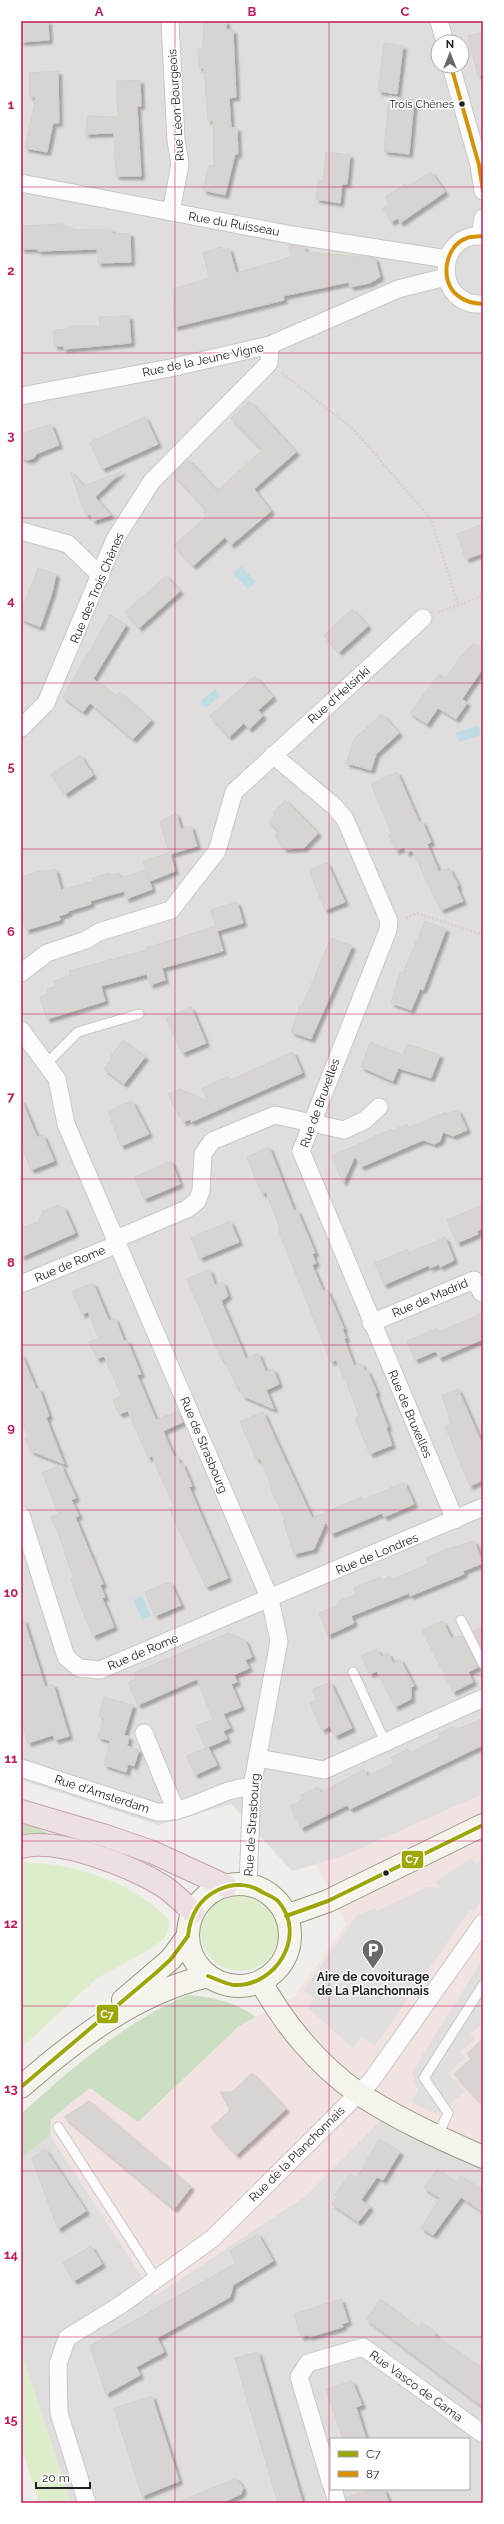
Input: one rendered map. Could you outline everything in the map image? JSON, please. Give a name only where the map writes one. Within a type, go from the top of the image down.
[{"type":"highway","points":[[21,1811],[106,1836],[152,1852],[226,1886]]},
{"type":"highway","points":[[21,1847],[39,1844],[59,1847],[122,1865],[165,1887],[194,1912]]},
{"type":"street","name":"Rue Léon Bourgeois","points":[[170,21],[176,140],[180,164],[171,212]]},
{"type":"street","points":[[439,21],[443,34]]},
{"type":"street","points":[[453,74],[479,165],[483,191]]},
{"type":"street","name":"Rue du Ruisseau","points":[[21,183],[292,235],[447,258]]},
{"type":"street","points":[[483,218],[482,236],[462,240],[455,246],[447,258],[446,277],[450,287],[462,299],[483,304]]},
{"type":"street","name":"Rue de la Jeune Vigne","points":[[21,396],[170,368],[270,345],[398,289],[446,277]]},
{"type":"street","points":[[269,363],[270,345]]},
{"type":"street","name":"Rue des Trois Chênes","points":[[21,728],[46,704],[101,576],[115,539],[152,481],[269,363]]},
{"type":"street","points":[[21,531],[68,544],[101,576]]},
{"type":"street","name":"Rue d'Helsinki","points":[[21,973],[47,954],[86,940],[99,932],[171,910],[216,851],[225,826],[234,792],[423,618]]},
{"type":"street","points":[[274,755],[335,807],[345,819],[389,925]]},
{"type":"street","name":"Rue de Bruxelles","points":[[389,925],[302,1151],[371,1323],[455,1520]]},
{"type":"street","name":"Rue de Strasbourg","points":[[21,1030],[57,1078],[66,1124],[270,1599],[279,1641],[252,1787],[248,1885]]},
{"type":"street","points":[[312,1122],[344,1130],[365,1120],[379,1107]]},
{"type":"street","name":"Rue de Rome","points":[[21,1284],[186,1209],[197,1201],[201,1191],[203,1154],[212,1142],[275,1115],[312,1122]]},
{"type":"street","name":"Rue de Madrid","points":[[371,1323],[474,1280],[482,1293]]},
{"type":"street","name":"Rue de Londres","points":[[270,1599],[483,1508]]},
{"type":"street","name":"Rue de Rome","points":[[21,1515],[66,1656],[79,1668],[100,1670],[270,1599]]},
{"type":"street","points":[[258,1758],[324,1770],[483,1698]]},
{"type":"street","points":[[144,1733],[176,1811]]},
{"type":"street","name":"Rue d'Amsterdam","points":[[21,1768],[156,1812],[176,1811],[235,1789],[252,1787]]},
{"type":"street","points":[[286,1916],[328,1901],[483,1825]]},
{"type":"street","points":[[248,1885],[264,1891],[277,1902],[286,1916],[290,1931],[289,1946],[283,1961],[274,1973],[261,1982],[234,1986],[220,1983],[208,1976],[197,1965],[190,1951],[188,1936],[194,1912],[202,1901],[213,1892],[226,1886],[248,1885]]},
{"type":"street","name":"Rue de la Planchonnais","points":[[87,2503],[59,2413],[58,2364],[67,2338],[156,2279],[213,2238],[358,2092],[371,2081],[391,2055],[483,1923]]},
{"type":"street","points":[[21,2087],[92,2029],[161,1980],[171,1959],[188,1936]]},
{"type":"street","points":[[161,1980],[208,1976]]},
{"type":"street","points":[[261,1982],[275,2009],[317,2057],[358,2092],[437,2137],[483,2157]]},
{"type":"street","name":"Rue Vasco de Gama","points":[[330,2481],[299,2377],[308,2364],[363,2347],[483,2434]]},
{"type":"street","points":[[333,2490],[337,2503]]},
{"type":"lane","points":[[47,1063],[78,1032],[139,1014]]},
{"type":"lane","points":[[461,1620],[483,1664]]},
{"type":"lane","points":[[353,1672],[385,1742]]},
{"type":"lane","points":[[437,2137],[448,2113],[424,2078],[483,1985]]},
{"type":"lane","points":[[58,2127],[156,2279]]},
{"type":"path","points":[[269,363],[354,430],[431,519],[458,605]]},
{"type":"path","points":[[423,618],[483,596]]},
{"type":"path","points":[[389,925],[417,913],[483,935]]},
{"type":"shaded area","points":[[21,21],[483,21],[483,1794],[342,1857],[292,1871],[231,1804],[159,1825],[21,1780]]},
{"type":"shaded area","points":[[483,1794],[483,2141],[481,2143],[397,2104],[307,2195],[155,2296],[50,2135],[51,2119],[90,2088],[138,2121],[239,2026],[295,1996],[346,1924],[316,1864],[342,1857]]},
{"type":"shaded area","name":"Aire de covoiturage de La Planchonnais","points":[[471,1858],[476,1864],[483,1859],[483,1900],[474,1911],[470,1910],[375,2046],[362,2037],[353,2048],[308,2008],[315,1998],[304,1990],[357,1915],[375,1908],[377,1911],[427,1887],[441,1888],[435,1882]]},
{"type":"shaded area","points":[[483,1959],[483,2023],[470,2034],[475,2039],[460,2052],[465,2058],[448,2073],[465,2092],[436,2114],[411,2102],[418,2091],[412,2072]]},
{"type":"shaded area","points":[[397,2104],[481,2143],[483,2141],[483,2503],[71,2503],[21,2351],[21,2159],[50,2135],[155,2296]]},
{"type":"green space","points":[[21,1821],[24,1822],[48,1833],[21,1839]]},
{"type":"green space","points":[[24,1862],[83,1871],[119,1884],[152,1905],[168,1918],[169,1927],[164,1939],[152,1948],[96,1979],[21,2048],[21,1863]]},
{"type":"green space","points":[[240,1893],[255,1896],[267,1905],[276,1917],[279,1932],[276,1947],[267,1959],[255,1968],[240,1971],[225,1968],[213,1959],[204,1947],[201,1932],[204,1917],[213,1905],[225,1896]]},
{"type":"green space","points":[[188,1995],[224,2001],[256,2017],[239,2026],[138,2122],[90,2088],[51,2119],[50,2135],[21,2159],[21,2114],[79,2063],[121,2032],[143,2018]]},
{"type":"green space","points":[[21,2351],[71,2503],[39,2503],[21,2446]]},
{"type":"water","points":[[241,566],[256,582],[248,589],[233,574]]},
{"type":"water","points":[[215,689],[220,696],[206,708],[200,702]]},
{"type":"water","points":[[478,725],[481,735],[459,742],[456,733]]},
{"type":"water","points":[[142,1596],[151,1616],[142,1620],[133,1600]]},
{"type":"building","points":[[21,21],[48,21],[49,40],[21,42]]},
{"type":"building","points":[[204,21],[226,21],[226,30],[233,30],[236,97],[229,98],[231,128],[237,128],[238,154],[235,154],[225,195],[203,190],[209,165],[214,166],[213,120],[208,121],[204,68],[199,68],[198,50],[203,47]]},
{"type":"building","points":[[483,32],[483,75],[478,76],[470,44],[470,35]]},
{"type":"building","points":[[384,43],[403,46],[397,94],[378,91]]},
{"type":"building","points":[[58,71],[59,123],[53,123],[47,152],[25,148],[36,97],[30,97],[29,73]]},
{"type":"building","points":[[140,80],[141,106],[137,106],[141,176],[116,176],[114,133],[85,134],[88,116],[118,117],[116,81]]},
{"type":"building","points":[[389,96],[414,100],[409,154],[384,151]]},
{"type":"building","points":[[326,152],[350,155],[347,184],[342,184],[340,203],[316,199],[318,180],[323,181]]},
{"type":"building","points":[[431,172],[445,192],[400,223],[398,218],[391,222],[383,208],[389,204],[385,197],[406,184],[405,188]]},
{"type":"building","points":[[63,224],[63,227],[72,227],[72,230],[112,229],[112,234],[130,233],[131,262],[98,263],[97,249],[38,251],[38,249],[21,249],[21,226]]},
{"type":"building","points":[[289,245],[305,247],[305,252],[375,258],[380,277],[370,283],[350,287],[349,282],[283,296],[284,300],[174,327],[173,289],[209,278],[203,253],[221,247],[223,251],[229,248],[236,273],[291,257]]},
{"type":"building","points":[[129,316],[131,343],[64,349],[64,346],[54,346],[54,330],[69,329],[69,326],[100,326],[99,317]]},
{"type":"building","points":[[249,401],[296,452],[254,489],[271,511],[231,545],[225,537],[193,566],[174,545],[206,517],[203,513],[207,510],[173,474],[188,460],[217,491],[262,450],[231,418]]},
{"type":"building","points":[[145,417],[158,444],[102,469],[90,442]]},
{"type":"building","points":[[51,424],[59,445],[36,454],[34,458],[27,460],[21,457],[21,434]]},
{"type":"building","points":[[70,471],[84,486],[122,471],[95,497],[111,515],[93,521],[90,514],[86,515]]},
{"type":"building","points":[[483,524],[483,553],[466,559],[457,534]]},
{"type":"building","points":[[38,568],[56,574],[52,593],[40,627],[21,619],[21,612]]},
{"type":"building","points":[[166,576],[180,591],[139,628],[125,612]]},
{"type":"building","points":[[352,609],[368,626],[339,652],[324,635]]},
{"type":"building","points":[[110,615],[126,625],[93,679],[116,696],[119,692],[151,720],[133,739],[90,703],[83,712],[63,697]]},
{"type":"building","points":[[474,643],[483,650],[483,668],[462,699],[467,703],[456,719],[438,708],[427,724],[410,713],[439,674],[446,678],[460,657]]},
{"type":"building","points":[[255,676],[273,697],[258,710],[263,716],[249,729],[244,723],[229,737],[210,716]]},
{"type":"building","points":[[382,714],[399,733],[376,754],[371,770],[346,763],[354,739]]},
{"type":"building","points":[[80,755],[93,775],[65,794],[51,774]]},
{"type":"building","points":[[397,772],[419,822],[422,821],[431,842],[427,844],[439,872],[449,868],[458,885],[457,888],[463,901],[441,910],[412,850],[406,853],[404,847],[396,851],[389,835],[392,834],[371,784]]},
{"type":"building","points":[[285,800],[318,833],[304,848],[284,849],[275,836],[279,831],[269,822],[275,815],[273,813]]},
{"type":"building","points":[[176,813],[181,829],[191,826],[197,846],[170,854],[175,871],[150,881],[143,861],[169,853],[160,822]]},
{"type":"building","points":[[327,863],[345,902],[325,910],[309,870]]},
{"type":"building","points":[[55,869],[61,890],[93,881],[92,878],[110,873],[111,875],[119,873],[120,878],[146,870],[152,889],[126,899],[124,891],[90,901],[91,904],[68,911],[68,913],[59,916],[60,920],[26,930],[21,912],[21,877],[44,870],[45,872]]},
{"type":"building","points":[[237,902],[243,923],[217,931],[223,951],[162,968],[165,980],[150,985],[147,974],[101,986],[105,1001],[47,1019],[40,997],[48,994],[47,989],[56,986],[54,981],[70,976],[69,971],[147,950],[146,948],[216,926],[210,910]]},
{"type":"building","points":[[425,921],[446,929],[423,990],[420,989],[411,1010],[391,1003],[400,972],[403,973]]},
{"type":"building","points":[[331,938],[352,946],[311,1039],[291,1032],[300,1005],[302,1006]]},
{"type":"building","points":[[191,1007],[206,1043],[182,1053],[166,1018]]},
{"type":"building","points":[[123,1040],[145,1057],[124,1084],[104,1069],[112,1058],[110,1057]]},
{"type":"building","points":[[370,1042],[403,1055],[407,1044],[440,1055],[431,1078],[398,1068],[393,1081],[361,1067]]},
{"type":"building","points":[[293,1052],[302,1073],[191,1122],[190,1119],[183,1122],[168,1094],[180,1089],[207,1101],[202,1088],[228,1077],[230,1080]]},
{"type":"building","points":[[21,1099],[37,1137],[43,1135],[54,1161],[31,1170],[21,1146]]},
{"type":"building","points":[[132,1101],[149,1134],[121,1146],[108,1111]]},
{"type":"building","points":[[458,1110],[467,1130],[453,1136],[443,1132],[440,1141],[434,1144],[423,1140],[361,1167],[355,1156],[343,1183],[332,1156],[391,1129],[392,1131],[407,1124],[408,1128],[446,1112],[447,1114]]},
{"type":"building","points":[[269,1147],[294,1211],[297,1210],[315,1253],[312,1254],[316,1263],[312,1265],[323,1291],[327,1290],[344,1329],[342,1329],[346,1338],[344,1339],[354,1366],[361,1363],[365,1371],[367,1370],[377,1393],[375,1394],[388,1427],[386,1428],[392,1445],[370,1454],[355,1418],[359,1416],[350,1391],[336,1360],[331,1362],[278,1229],[280,1228],[266,1192],[262,1194],[247,1157]]},
{"type":"building","points":[[171,1161],[180,1184],[144,1199],[135,1177]]},
{"type":"building","points":[[58,1205],[64,1208],[75,1233],[21,1257],[21,1228],[38,1222],[43,1211]]},
{"type":"building","points":[[480,1206],[483,1214],[483,1228],[477,1231],[478,1234],[457,1243],[447,1220]]},
{"type":"building","points":[[230,1221],[239,1242],[200,1258],[191,1238]]},
{"type":"building","points":[[445,1237],[454,1260],[440,1267],[439,1264],[430,1268],[429,1265],[384,1285],[375,1263],[407,1249],[409,1253]]},
{"type":"building","points":[[209,1269],[215,1285],[223,1282],[228,1296],[221,1301],[246,1359],[258,1353],[266,1372],[273,1369],[279,1384],[266,1390],[274,1409],[243,1396],[239,1387],[237,1388],[224,1359],[222,1360],[187,1279]]},
{"type":"building","points":[[93,1283],[109,1321],[115,1318],[124,1341],[127,1340],[141,1374],[137,1375],[156,1420],[178,1411],[183,1422],[163,1431],[174,1457],[177,1456],[180,1464],[182,1463],[192,1486],[189,1487],[228,1578],[206,1587],[169,1508],[174,1506],[152,1456],[148,1458],[128,1411],[119,1414],[113,1400],[122,1396],[104,1356],[97,1359],[89,1342],[99,1338],[88,1312],[82,1314],[72,1291]]},
{"type":"building","points":[[483,1313],[483,1339],[439,1358],[436,1351],[415,1360],[407,1341],[437,1328],[439,1332]]},
{"type":"building","points":[[21,1353],[36,1389],[39,1388],[49,1416],[46,1418],[64,1464],[31,1451],[25,1438],[28,1436],[21,1419]]},
{"type":"building","points":[[458,1389],[483,1446],[483,1480],[470,1486],[445,1426],[451,1423],[442,1395]]},
{"type":"building","points":[[263,1412],[312,1518],[362,1497],[363,1500],[404,1482],[414,1504],[384,1517],[382,1513],[331,1534],[326,1521],[314,1549],[294,1554],[283,1520],[285,1519],[270,1487],[272,1487],[260,1458],[257,1460],[240,1422]]},
{"type":"building","points":[[61,1465],[76,1498],[71,1500],[79,1516],[75,1517],[103,1584],[100,1585],[105,1597],[102,1598],[114,1627],[93,1636],[76,1595],[71,1579],[74,1578],[64,1553],[66,1553],[51,1517],[59,1514],[42,1473]]},
{"type":"building","points":[[474,1541],[483,1563],[463,1571],[464,1574],[410,1596],[409,1593],[351,1616],[354,1623],[328,1635],[319,1613],[338,1605],[337,1602],[356,1594],[354,1588],[380,1577],[382,1580],[390,1576],[391,1580],[428,1564],[427,1558],[444,1550]]},
{"type":"building","points":[[170,1582],[181,1605],[155,1616],[145,1592]]},
{"type":"building","points":[[24,1620],[45,1687],[53,1684],[69,1736],[55,1740],[53,1735],[28,1743],[21,1719],[21,1621]]},
{"type":"building","points":[[443,1621],[451,1638],[462,1636],[478,1667],[468,1672],[473,1682],[453,1692],[422,1630]]},
{"type":"building","points":[[483,1626],[483,1651],[473,1631]]},
{"type":"building","points":[[228,1633],[245,1640],[252,1657],[245,1660],[249,1668],[234,1675],[237,1682],[231,1684],[241,1707],[223,1714],[230,1728],[223,1731],[227,1739],[206,1748],[196,1726],[213,1719],[197,1679],[138,1705],[128,1682],[136,1679],[134,1673]]},
{"type":"building","points":[[377,1649],[381,1657],[388,1653],[393,1663],[400,1659],[414,1686],[411,1687],[411,1699],[395,1707],[377,1671],[370,1674],[361,1656]]},
{"type":"building","points":[[330,1682],[352,1728],[335,1736],[330,1726],[322,1730],[310,1703],[317,1700],[312,1690]]},
{"type":"building","points":[[104,1697],[133,1705],[124,1735],[129,1737],[127,1746],[139,1750],[134,1766],[128,1764],[126,1772],[104,1765],[110,1741],[98,1737],[104,1718],[99,1716]]},
{"type":"building","points":[[483,1718],[483,1745],[350,1809],[347,1805],[301,1828],[290,1806],[303,1799],[301,1795],[318,1787],[321,1793],[364,1769],[367,1776],[394,1763],[391,1757],[408,1749],[410,1753],[440,1738],[438,1734],[454,1726],[456,1730]]},
{"type":"building","points":[[208,1747],[217,1765],[195,1775],[187,1756]]},
{"type":"building","points":[[483,2038],[483,2105],[454,2074],[471,2059],[467,2054]]},
{"type":"building","points":[[252,2073],[286,2109],[236,2155],[211,2127],[230,2110],[220,2092],[232,2092]]},
{"type":"building","points":[[89,2101],[191,2187],[174,2209],[64,2117]]},
{"type":"building","points":[[379,2139],[400,2152],[383,2180],[377,2177],[361,2200],[370,2207],[358,2222],[332,2204],[337,2197],[335,2195],[350,2174],[357,2178]]},
{"type":"building","points":[[45,2149],[86,2211],[58,2229],[32,2158]]},
{"type":"building","points":[[437,2169],[457,2183],[461,2176],[483,2191],[483,2212],[461,2197],[433,2235],[421,2228],[440,2198],[424,2188]]},
{"type":"building","points":[[258,2234],[273,2261],[233,2285],[230,2297],[157,2338],[164,2352],[136,2367],[140,2375],[106,2394],[90,2346],[236,2263],[230,2251]]},
{"type":"building","points":[[91,2246],[102,2264],[74,2281],[63,2263]]},
{"type":"building","points":[[341,2299],[348,2322],[342,2324],[343,2327],[309,2337],[308,2335],[301,2337],[294,2314]]},
{"type":"building","points":[[380,2299],[418,2328],[422,2323],[435,2333],[434,2335],[483,2369],[483,2407],[366,2319]]},
{"type":"building","points":[[258,2352],[302,2501],[293,2503],[278,2503],[235,2358]]},
{"type":"building","points":[[352,2381],[362,2405],[356,2407],[366,2438],[343,2438],[326,2389]]},
{"type":"building","points":[[152,2396],[179,2481],[142,2496],[114,2408]]},
{"type":"building","points":[[236,2478],[243,2488],[241,2494],[221,2503],[177,2503]]},
{"type":"building","points":[[370,2490],[384,2490],[389,2503],[347,2503],[346,2497]]},
{"type":"transit line","name":"87","points":[[453,74],[479,165],[483,191]]},
{"type":"transit line","name":"87","points":[[483,236],[469,237],[460,242],[449,255],[446,273],[451,289],[457,295],[469,302],[483,304]]},
{"type":"transit line","name":"C7","points":[[286,1916],[328,1901],[483,1825]]},
{"type":"transit line","name":"C7","points":[[188,1936],[193,1915],[201,1903],[211,1894],[229,1886],[240,1885],[257,1889],[278,1901],[286,1914],[290,1929],[288,1943],[283,1956],[274,1968],[263,1978],[249,1983],[234,1985],[224,1983],[208,1976]]},
{"type":"transit line","name":"C7","points":[[21,2087],[157,1972],[171,1959],[188,1936]]},
{"type":"place","name":"Trois Chênes","points":[[462,104]]},
{"type":"place","name":"Aire de covoiturage de La Planchonnais","points":[[373,1970]]}]
